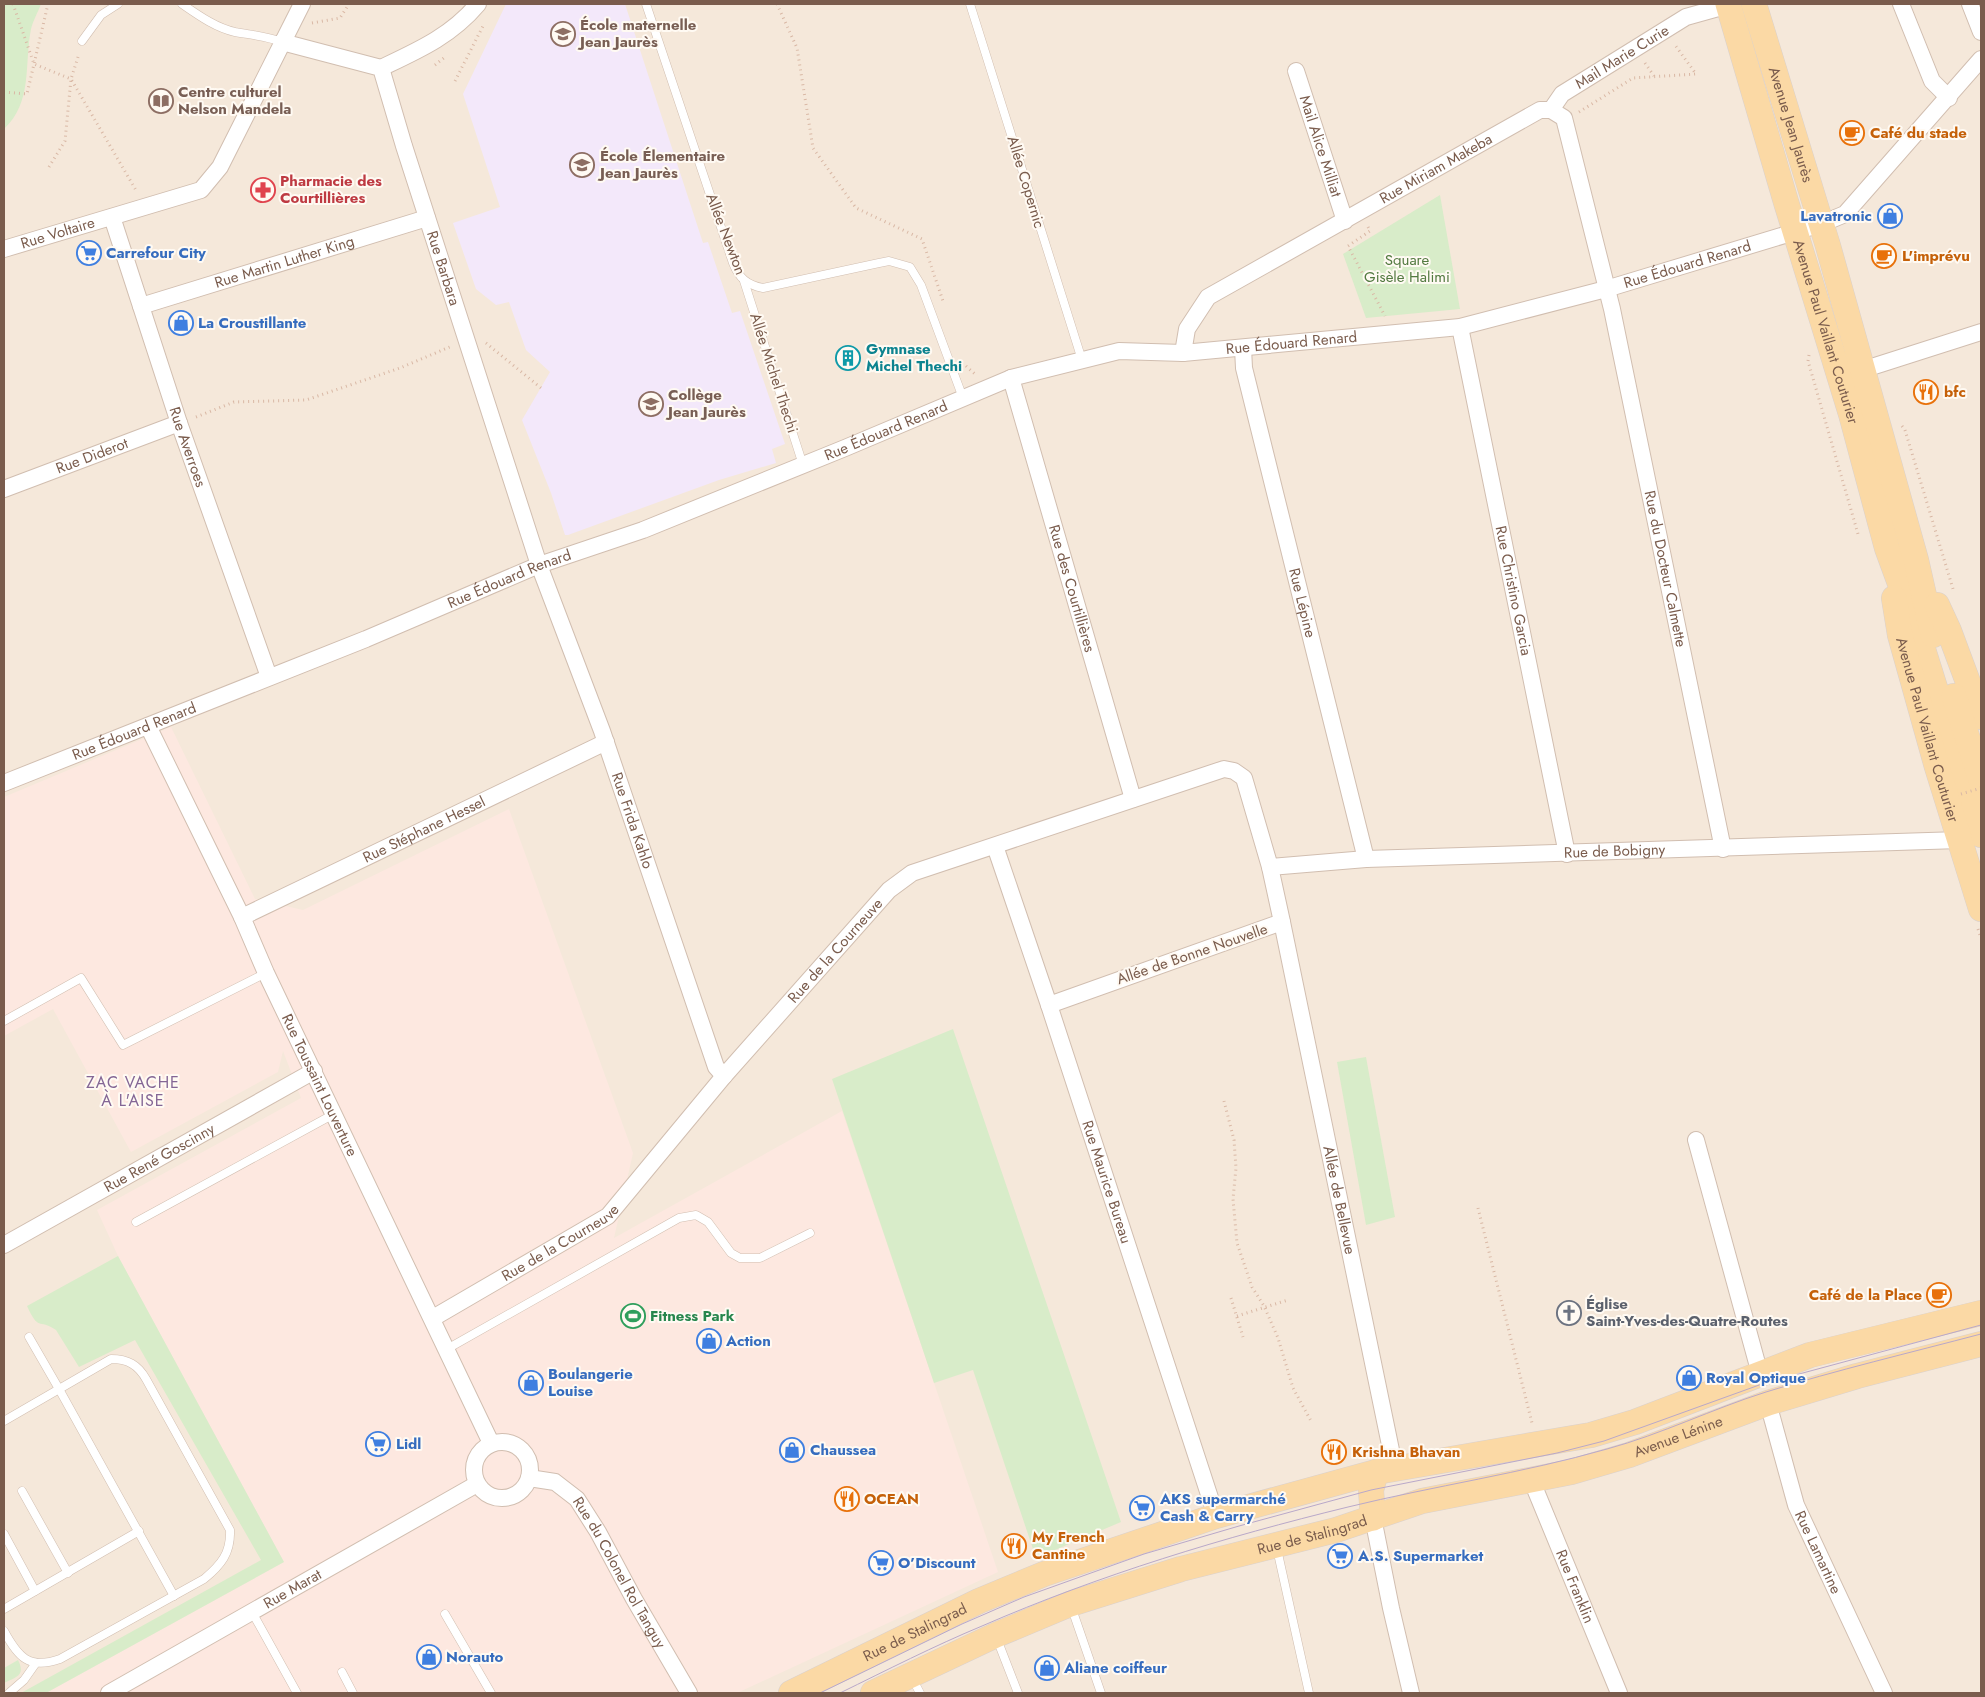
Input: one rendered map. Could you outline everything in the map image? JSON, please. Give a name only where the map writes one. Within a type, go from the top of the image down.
[{"type":"main road","name":"Avenue Jean Jaurès","points":[[1729,4],[1813,233]]},
{"type":"main road","name":"Avenue Jean Jaurès","points":[[1754,4],[1813,233]]},
{"type":"main road","name":"Avenue Paul Vaillant Couturier","points":[[1813,233],[1862,370],[1916,560],[1934,637],[1971,744],[1981,780]]},
{"type":"main road","name":"Avenue Paul Vaillant Couturier","points":[[1813,233],[1851,414],[1887,548],[1916,627],[1970,838],[1981,909]]},
{"type":"main road","name":"Avenue Paul Vaillant Couturier","points":[[1916,560],[1949,631],[1981,717]]},
{"type":"main road","name":"Avenue Lénine","points":[[1376,1472],[1591,1435],[1635,1422],[1810,1355],[1981,1313]]},
{"type":"main road","name":"Avenue Lénine","points":[[1373,1518],[1422,1501],[1571,1472],[1629,1455],[1768,1404],[1856,1376],[1981,1344]]},
{"type":"main road","name":"Rue de Stalingrad","points":[[791,1693],[979,1601],[1044,1574],[1216,1516],[1376,1472]]},
{"type":"main road","name":"Rue de Stalingrad","points":[[873,1693],[916,1684],[996,1635],[1070,1604],[1181,1570],[1277,1546],[1373,1518],[1371,1490],[1376,1472]]},
{"type":"street","name":"Rue Voltaire","points":[[4,249],[201,190],[220,167],[302,4]]},
{"type":"street","points":[[282,42],[381,68],[425,48],[451,31],[478,4]]},
{"type":"street","name":"Mail Marie Curie","points":[[1551,110],[1562,94],[1686,17],[1729,4]]},
{"type":"street","points":[[1901,4],[1932,81],[1949,98]]},
{"type":"street","points":[[1970,4],[1981,32]]},
{"type":"street","name":"Rue Édouard Renard","points":[[4,783],[269,678],[539,566],[643,530],[1011,378],[1119,351],[1183,353],[1460,327],[1606,290],[1813,233],[1845,214],[1949,98],[1981,58]]},
{"type":"street","name":"Rue Barbara","points":[[381,68],[427,218],[539,566]]},
{"type":"street","name":"Mail Alice Milliat","points":[[1296,71],[1345,221]]},
{"type":"street","name":"Rue Miriam Makeba","points":[[1183,353],[1187,329],[1208,298],[1540,110],[1551,110]]},
{"type":"street","points":[[1551,110],[1565,120],[1606,290]]},
{"type":"street","name":"Rue Averroes","points":[[112,216],[179,423],[269,678]]},
{"type":"street","name":"Rue Martin Luther King","points":[[141,306],[427,218]]},
{"type":"street","name":"Rue du Docteur Calmette","points":[[1606,290],[1612,309],[1723,849]]},
{"type":"street","name":"Rue Christino Garcia","points":[[1460,327],[1567,854]]},
{"type":"street","points":[[1862,370],[1981,332]]},
{"type":"street","name":"Rue Lépine","points":[[1243,348],[1244,368],[1366,859]]},
{"type":"street","name":"Rue des Courtillières","points":[[1011,378],[1133,800]]},
{"type":"street","name":"Rue Diderot","points":[[4,489],[179,423]]},
{"type":"street","name":"Rue Frida Kahlo","points":[[539,566],[606,742],[716,1067],[724,1076]]},
{"type":"street","name":"Rue Toussaint Louverture","points":[[148,726],[242,917],[266,973],[433,1318],[491,1444]]},
{"type":"street","name":"Rue Stéphane Hessel","points":[[242,917],[606,742]]},
{"type":"street","name":"Rue de la Courneuve","points":[[433,1318],[608,1216],[724,1076],[889,890],[912,873],[1224,769],[1234,771],[1244,778],[1270,867]]},
{"type":"street","name":"Rue de Bobigny","points":[[1270,867],[1366,859],[1723,849],[1970,838]]},
{"type":"street","name":"Rue Maurice Bureau","points":[[995,846],[1216,1516]]},
{"type":"street","name":"Allée de Bonne Nouvelle","points":[[1049,1005],[1282,922],[1270,867]]},
{"type":"street","name":"Allée de Bellevue","points":[[1282,922],[1392,1456],[1376,1472]]},
{"type":"street","name":"Rue René Goscinny","points":[[4,1244],[314,1072]]},
{"type":"street","points":[[1696,1140],[1760,1374]]},
{"type":"street","name":"Rue Lamartine","points":[[1768,1404],[1796,1505],[1884,1693]]},
{"type":"street","points":[[509,1442],[524,1452],[530,1469],[529,1478],[519,1491],[509,1497],[491,1496],[477,1484],[474,1475],[474,1465],[477,1456],[483,1449],[491,1444],[509,1442]]},
{"type":"street","name":"Rue du Colonel Rol Tanguy","points":[[529,1478],[555,1482],[577,1500],[598,1532],[688,1693]]},
{"type":"street","name":"Rue Franklin","points":[[1531,1479],[1619,1693]]},
{"type":"street","name":"Rue Marat","points":[[109,1693],[477,1484]]},
{"type":"street","points":[[1373,1518],[1391,1608],[1411,1693]]},
{"type":"lane","points":[[82,41],[101,15],[118,4]]},
{"type":"lane","points":[[182,4],[209,22],[233,32],[266,36],[282,42]]},
{"type":"lane","name":"Allée Newton","points":[[646,4],[733,263],[744,281],[753,286],[763,288],[879,262],[889,261],[910,267],[921,285],[962,398]]},
{"type":"lane","name":"Allée Copernic","points":[[970,4],[1082,360]]},
{"type":"lane","name":"Allée Michel Thechi","points":[[744,281],[803,464]]},
{"type":"lane","points":[[4,1022],[81,978],[123,1044],[266,973]]},
{"type":"lane","points":[[136,1222],[334,1114]]},
{"type":"lane","points":[[447,1349],[680,1218],[696,1216],[708,1222],[731,1253],[740,1258],[760,1258],[810,1233]]},
{"type":"lane","points":[[28,1337],[174,1596]]},
{"type":"lane","points":[[4,1420],[111,1359],[130,1362],[141,1370],[230,1530],[230,1544],[224,1558],[216,1569],[204,1579],[60,1659],[47,1664],[28,1661],[11,1644],[4,1631]]},
{"type":"lane","points":[[22,1491],[68,1573]]},
{"type":"lane","points":[[4,1609],[139,1531]]},
{"type":"lane","points":[[4,1534],[35,1591]]},
{"type":"lane","points":[[1277,1546],[1309,1693]]},
{"type":"lane","points":[[1070,1604],[1101,1693]]},
{"type":"lane","points":[[252,1612],[297,1693]]},
{"type":"lane","points":[[444,1614],[491,1693]]},
{"type":"lane","points":[[996,1635],[1018,1693]]},
{"type":"lane","points":[[9,1693],[24,1680],[36,1663]]},
{"type":"lane","points":[[342,1672],[353,1693]]},
{"type":"path","points":[[14,4],[34,64]]},
{"type":"path","points":[[4,92],[27,94],[48,4]]},
{"type":"path","points":[[282,42],[305,30],[308,25],[340,18],[348,4]]},
{"type":"path","points":[[777,4],[797,48],[813,148],[856,208],[922,239],[944,302]]},
{"type":"path","points":[[455,81],[485,23]]},
{"type":"path","points":[[1565,120],[1633,78],[1696,74],[1665,30]]},
{"type":"path","points":[[49,167],[65,140],[71,78],[82,41]]},
{"type":"path","points":[[34,64],[71,78],[136,188],[142,208]]},
{"type":"path","points":[[1360,212],[1370,232],[1348,246],[1394,332]]},
{"type":"path","points":[[179,423],[234,402],[306,400],[400,368],[478,336],[541,388]]},
{"type":"path","points":[[964,357],[967,366],[988,388]]},
{"type":"path","points":[[1961,794],[1981,788]]},
{"type":"path","points":[[1224,1101],[1234,1140],[1236,1168],[1233,1199],[1237,1243],[1252,1286],[1264,1306],[1278,1338],[1293,1388],[1311,1421]]},
{"type":"path","points":[[1478,1208],[1538,1445]]},
{"type":"path","points":[[1231,1298],[1243,1337]]},
{"type":"path","points":[[1236,1316],[1288,1300]]},
{"type":"shaded area","points":[[4,4],[1981,4],[1981,1693],[4,1693]]},
{"type":"shaded area","points":[[506,4],[625,4],[703,243],[708,242],[732,313],[740,311],[785,444],[772,449],[776,463],[719,480],[568,535],[565,535],[551,493],[522,420],[550,372],[526,350],[509,302],[496,305],[476,289],[453,223],[500,207],[463,94]]},
{"type":"shaded area","points":[[171,727],[255,899],[303,910],[509,809],[633,1153],[614,1238],[842,1111],[998,1572],[737,1693],[46,1693],[284,1562],[118,1256],[97,1210],[301,1098],[283,1051],[278,1072],[131,1152],[53,1009],[4,1036],[4,797]]},
{"type":"green space","points":[[4,4],[41,4],[31,29],[23,95],[13,118],[4,129]]},
{"type":"green space","name":"Square Gisèle Halimi","points":[[1440,195],[1460,309],[1366,318],[1343,254]]},
{"type":"green space","points":[[953,1029],[1121,1522],[1036,1558],[973,1370],[934,1383],[832,1079]]},
{"type":"green space","points":[[1366,1057],[1395,1217],[1366,1225],[1337,1062]]},
{"type":"green space","points":[[118,1256],[284,1562],[46,1693],[21,1693],[261,1560],[135,1340],[79,1367],[56,1330],[37,1322],[27,1306]]},
{"type":"green space","points":[[18,1660],[21,1670],[19,1675],[4,1683],[4,1668]]},
{"type":"tram line","points":[[820,1693],[962,1624],[1024,1597],[1144,1554],[1371,1490],[1557,1453],[1604,1441],[1762,1384],[1981,1325]]},
{"type":"tram line","points":[[840,1693],[911,1658],[1026,1607],[1117,1574],[1209,1544],[1348,1507],[1575,1458],[1627,1443],[1766,1392],[1981,1334]]},
{"type":"place","name":"École maternelle Jean Jaurès","points":[[563,34]]},
{"type":"place","name":"Centre culturel Nelson Mandela","points":[[161,101]]},
{"type":"place","name":"Café du stade","points":[[1852,133]]},
{"type":"place","name":"École Élementaire Jean Jaurès","points":[[582,165]]},
{"type":"place","name":"Pharmacie des Courtillières","points":[[263,190]]},
{"type":"place","name":"Lavatronic","points":[[1890,216]]},
{"type":"place","name":"Carrefour City","points":[[89,253]]},
{"type":"place","name":"L'imprévu","points":[[1884,256]]},
{"type":"place","name":"La Croustillante","points":[[181,323]]},
{"type":"place","name":"Gymnase Michel Thechi","points":[[848,358]]},
{"type":"place","name":"bfc","points":[[1926,392]]},
{"type":"place","name":"Collège Jean Jaurès","points":[[651,404]]},
{"type":"place","name":"Café de la Place","points":[[1939,1295]]},
{"type":"place","name":"Église Saint-Yves-des-Quatre-Routes","points":[[1569,1313]]},
{"type":"place","name":"Fitness Park","points":[[633,1316]]},
{"type":"place","name":"Action","points":[[709,1341]]},
{"type":"place","name":"Royal Optique","points":[[1689,1378]]},
{"type":"place","name":"Boulangerie Louise","points":[[531,1383]]},
{"type":"place","name":"Lidl","points":[[378,1444]]},
{"type":"place","name":"Chaussea","points":[[792,1450]]},
{"type":"place","name":"Krishna Bhavan","points":[[1334,1452]]},
{"type":"place","name":"OCEAN","points":[[847,1499]]},
{"type":"place","name":"AKS supermarché Cash & Carry","points":[[1142,1508]]},
{"type":"place","name":"My French Cantine","points":[[1014,1546]]},
{"type":"place","name":"A.S. Supermarket","points":[[1340,1556]]},
{"type":"place","name":"O’Discount","points":[[881,1563]]},
{"type":"place","name":"Norauto","points":[[429,1657]]},
{"type":"place","name":"Aliane coiffeur","points":[[1047,1668]]},
{"type":"district","name":"ZAC VACHE À L'AISE","points":[[133,1091]]}]
